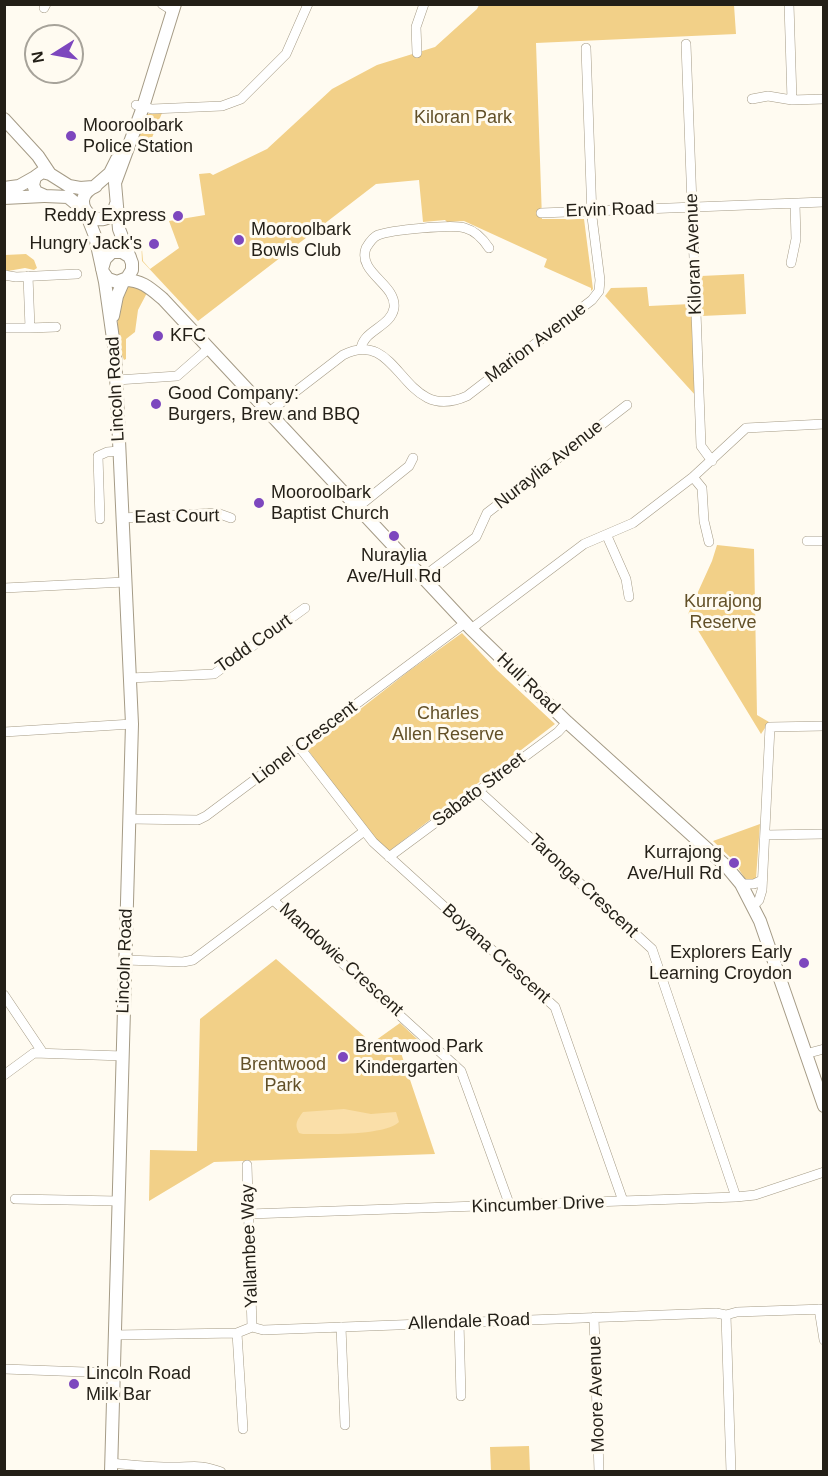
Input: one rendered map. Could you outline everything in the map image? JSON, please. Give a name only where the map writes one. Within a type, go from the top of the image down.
[{"type":"main road","points":[[102,271],[105,259],[111,253],[120,251],[130,258],[132,270],[125,280],[112,281],[102,271],[95,236],[83,205],[84,197],[113,168],[125,144],[162,44],[170,7]]},
{"type":"main road","points":[[4,119],[30,153],[34,164],[34,189],[46,196]]},
{"type":"main road","points":[[4,131],[30,153],[56,182],[55,189],[46,196]]},
{"type":"main road","name":"Hull Road","points":[[125,144],[115,182],[121,237],[130,258],[155,285],[163,299]]},
{"type":"main road","points":[[4,188],[19,186],[44,172],[69,186],[108,188],[116,200],[113,213],[104,219],[95,218],[68,197],[4,198]]},
{"type":"main road","name":"Lincoln Road","points":[[102,271],[113,327],[117,380],[132,724],[111,1467]]},
{"type":"main road","name":"Hull Road","points":[[125,280],[137,280],[163,299],[468,626],[567,722],[726,866],[741,884],[753,906],[824,1106]]},
{"type":"main road","name":"Lincoln Road","points":[[113,327],[115,304],[125,280]]},
{"type":"street","points":[[140,106],[152,109],[222,106],[241,99],[286,54],[309,4]]},
{"type":"street","points":[[417,53],[416,27],[424,4]]},
{"type":"street","points":[[789,4],[792,100]]},
{"type":"street","name":"Kiloran Avenue","points":[[686,44],[701,446],[712,460]]},
{"type":"street","name":"Marion Avenue","points":[[361,349],[386,357],[427,399],[442,403],[454,402],[467,396],[592,300],[599,291],[600,280],[592,211],[586,48]]},
{"type":"street","points":[[752,99],[768,96],[792,100],[824,99]]},
{"type":"street","name":"Ervin Road","points":[[541,213],[824,202]]},
{"type":"street","points":[[791,263],[796,239],[795,204]]},
{"type":"street","points":[[270,412],[343,355],[361,349],[363,341],[390,318],[394,307],[390,292],[371,270],[366,260],[366,249],[375,237],[386,233],[455,226],[471,231],[484,240],[489,248]]},
{"type":"street","points":[[4,275],[77,274]]},
{"type":"street","points":[[28,276],[30,328]]},
{"type":"street","points":[[4,328],[56,327]]},
{"type":"street","points":[[117,380],[177,376],[209,348]]},
{"type":"street","name":"Nuraylia Avenue","points":[[423,577],[476,537],[487,513],[627,405]]},
{"type":"street","name":"Lionel Crescent","points":[[130,819],[198,820],[206,816],[584,544],[633,523],[693,477],[742,431],[750,427],[824,424]]},
{"type":"street","name":"Lincoln Road","points":[[100,519],[98,456],[107,452],[120,451]]},
{"type":"street","points":[[358,507],[410,466],[413,458]]},
{"type":"street","points":[[693,477],[702,488],[709,542]]},
{"type":"street","name":"East Court","points":[[122,518],[217,513],[231,518]]},
{"type":"street","points":[[607,536],[626,579],[629,597]]},
{"type":"street","points":[[807,541],[824,541]]},
{"type":"street","points":[[4,588],[125,582]]},
{"type":"street","name":"Todd Court","points":[[130,678],[214,674],[305,608]]},
{"type":"street","name":"Sabato Street","points":[[389,857],[558,732],[567,722]]},
{"type":"street","points":[[4,732],[132,724]]},
{"type":"street","points":[[753,906],[759,900],[762,880],[770,727],[824,726]]},
{"type":"street","name":"Boyana Crescent","points":[[300,748],[363,832],[555,1007],[623,1202]]},
{"type":"street","name":"Taronga Crescent","points":[[479,791],[652,949],[736,1197]]},
{"type":"street","points":[[125,960],[183,962],[193,960],[363,832]]},
{"type":"street","points":[[765,835],[824,834]]},
{"type":"street","points":[[741,884],[754,884],[762,880]]},
{"type":"street","name":"Mandowie Crescent","points":[[273,900],[461,1071],[510,1206]]},
{"type":"street","points":[[4,994],[43,1053]]},
{"type":"street","points":[[805,1054],[824,1049]]},
{"type":"street","points":[[4,1075],[34,1053],[123,1056]]},
{"type":"street","name":"Yallambee Way","points":[[247,1165],[252,1327]]},
{"type":"street","name":"Kincumber Drive","points":[[249,1214],[755,1196],[824,1172]]},
{"type":"street","points":[[15,1199],[118,1202]]},
{"type":"street","points":[[821,1309],[824,1340]]},
{"type":"street","name":"Allendale Road","points":[[114,1335],[237,1333],[252,1327],[263,1330],[716,1313],[726,1316],[737,1312],[821,1309]]},
{"type":"street","points":[[726,1316],[731,1472]]},
{"type":"street","name":"Moore Avenue","points":[[594,1317],[599,1472]]},
{"type":"street","points":[[459,1322],[461,1396]]},
{"type":"street","points":[[341,1327],[345,1425]]},
{"type":"street","points":[[237,1333],[243,1429]]},
{"type":"street","points":[[4,1369],[114,1373]]},
{"type":"street","points":[[111,1467],[174,1468],[197,1465],[221,1472]]},
{"type":"green space","name":"Kiloran Park","points":[[479,5],[734,5],[736,34],[536,43],[542,219],[584,219],[593,289],[591,291],[591,288],[544,267],[547,259],[464,221],[423,222],[419,180],[376,184],[198,321],[142,261],[141,238],[143,261],[150,269],[179,248],[169,221],[205,215],[199,174],[213,175],[267,149],[332,89],[377,65],[435,47]]},
{"type":"green space","points":[[162,113],[147,150],[134,144],[145,114]]},
{"type":"green space","points":[[26,254],[34,260],[37,268],[8,271],[5,269],[5,255]]},
{"type":"green space","points":[[744,274],[746,314],[702,316],[701,276]]},
{"type":"green space","points":[[130,284],[148,291],[138,310],[135,332],[126,339],[126,359],[124,360],[119,342],[118,320],[121,299]]},
{"type":"green space","points":[[647,287],[649,306],[691,304],[696,396],[605,296],[611,288]]},
{"type":"green space","name":"Kurrajong Reserve","points":[[717,545],[754,549],[757,715],[769,722],[761,734],[688,614]]},
{"type":"green space","name":"Charles Allen Reserve","points":[[462,633],[497,670],[555,724],[388,852],[365,828],[308,750],[409,671]]},
{"type":"green space","points":[[760,824],[756,878],[752,881],[746,880],[732,859],[713,841]]},
{"type":"green space","name":"Brentwood Park","points":[[276,959],[372,1043],[400,1023],[431,1052],[401,1053],[435,1154],[214,1162],[149,1201],[150,1150],[197,1151],[200,1019]]},
{"type":"green space","points":[[529,1446],[530,1471],[491,1471],[490,1447]]},
{"type":"shaded area","points":[[344,1109],[371,1114],[396,1112],[399,1122],[391,1127],[368,1132],[299,1133],[297,1122],[303,1112]]},
{"type":"place","name":"Mooroolbark Police Station","points":[[71,136]]},
{"type":"place","name":"Reddy Express","points":[[178,216]]},
{"type":"place","name":"Mooroolbark Bowls Club","points":[[239,240]]},
{"type":"place","name":"Hungry Jack's","points":[[154,244]]},
{"type":"place","name":"KFC","points":[[158,336]]},
{"type":"place","name":"Good Company: Burgers, Brew and BBQ","points":[[156,404]]},
{"type":"place","name":"Mooroolbark Baptist Church","points":[[259,503]]},
{"type":"place","name":"Nuraylia Ave/Hull Rd","points":[[394,536]]},
{"type":"place","name":"Kurrajong Ave/Hull Rd","points":[[734,863]]},
{"type":"place","name":"Explorers Early Learning Croydon","points":[[804,963]]},
{"type":"place","name":"Brentwood Park Kindergarten","points":[[343,1057]]},
{"type":"place","name":"Lincoln Road Milk Bar","points":[[74,1384]]}]
